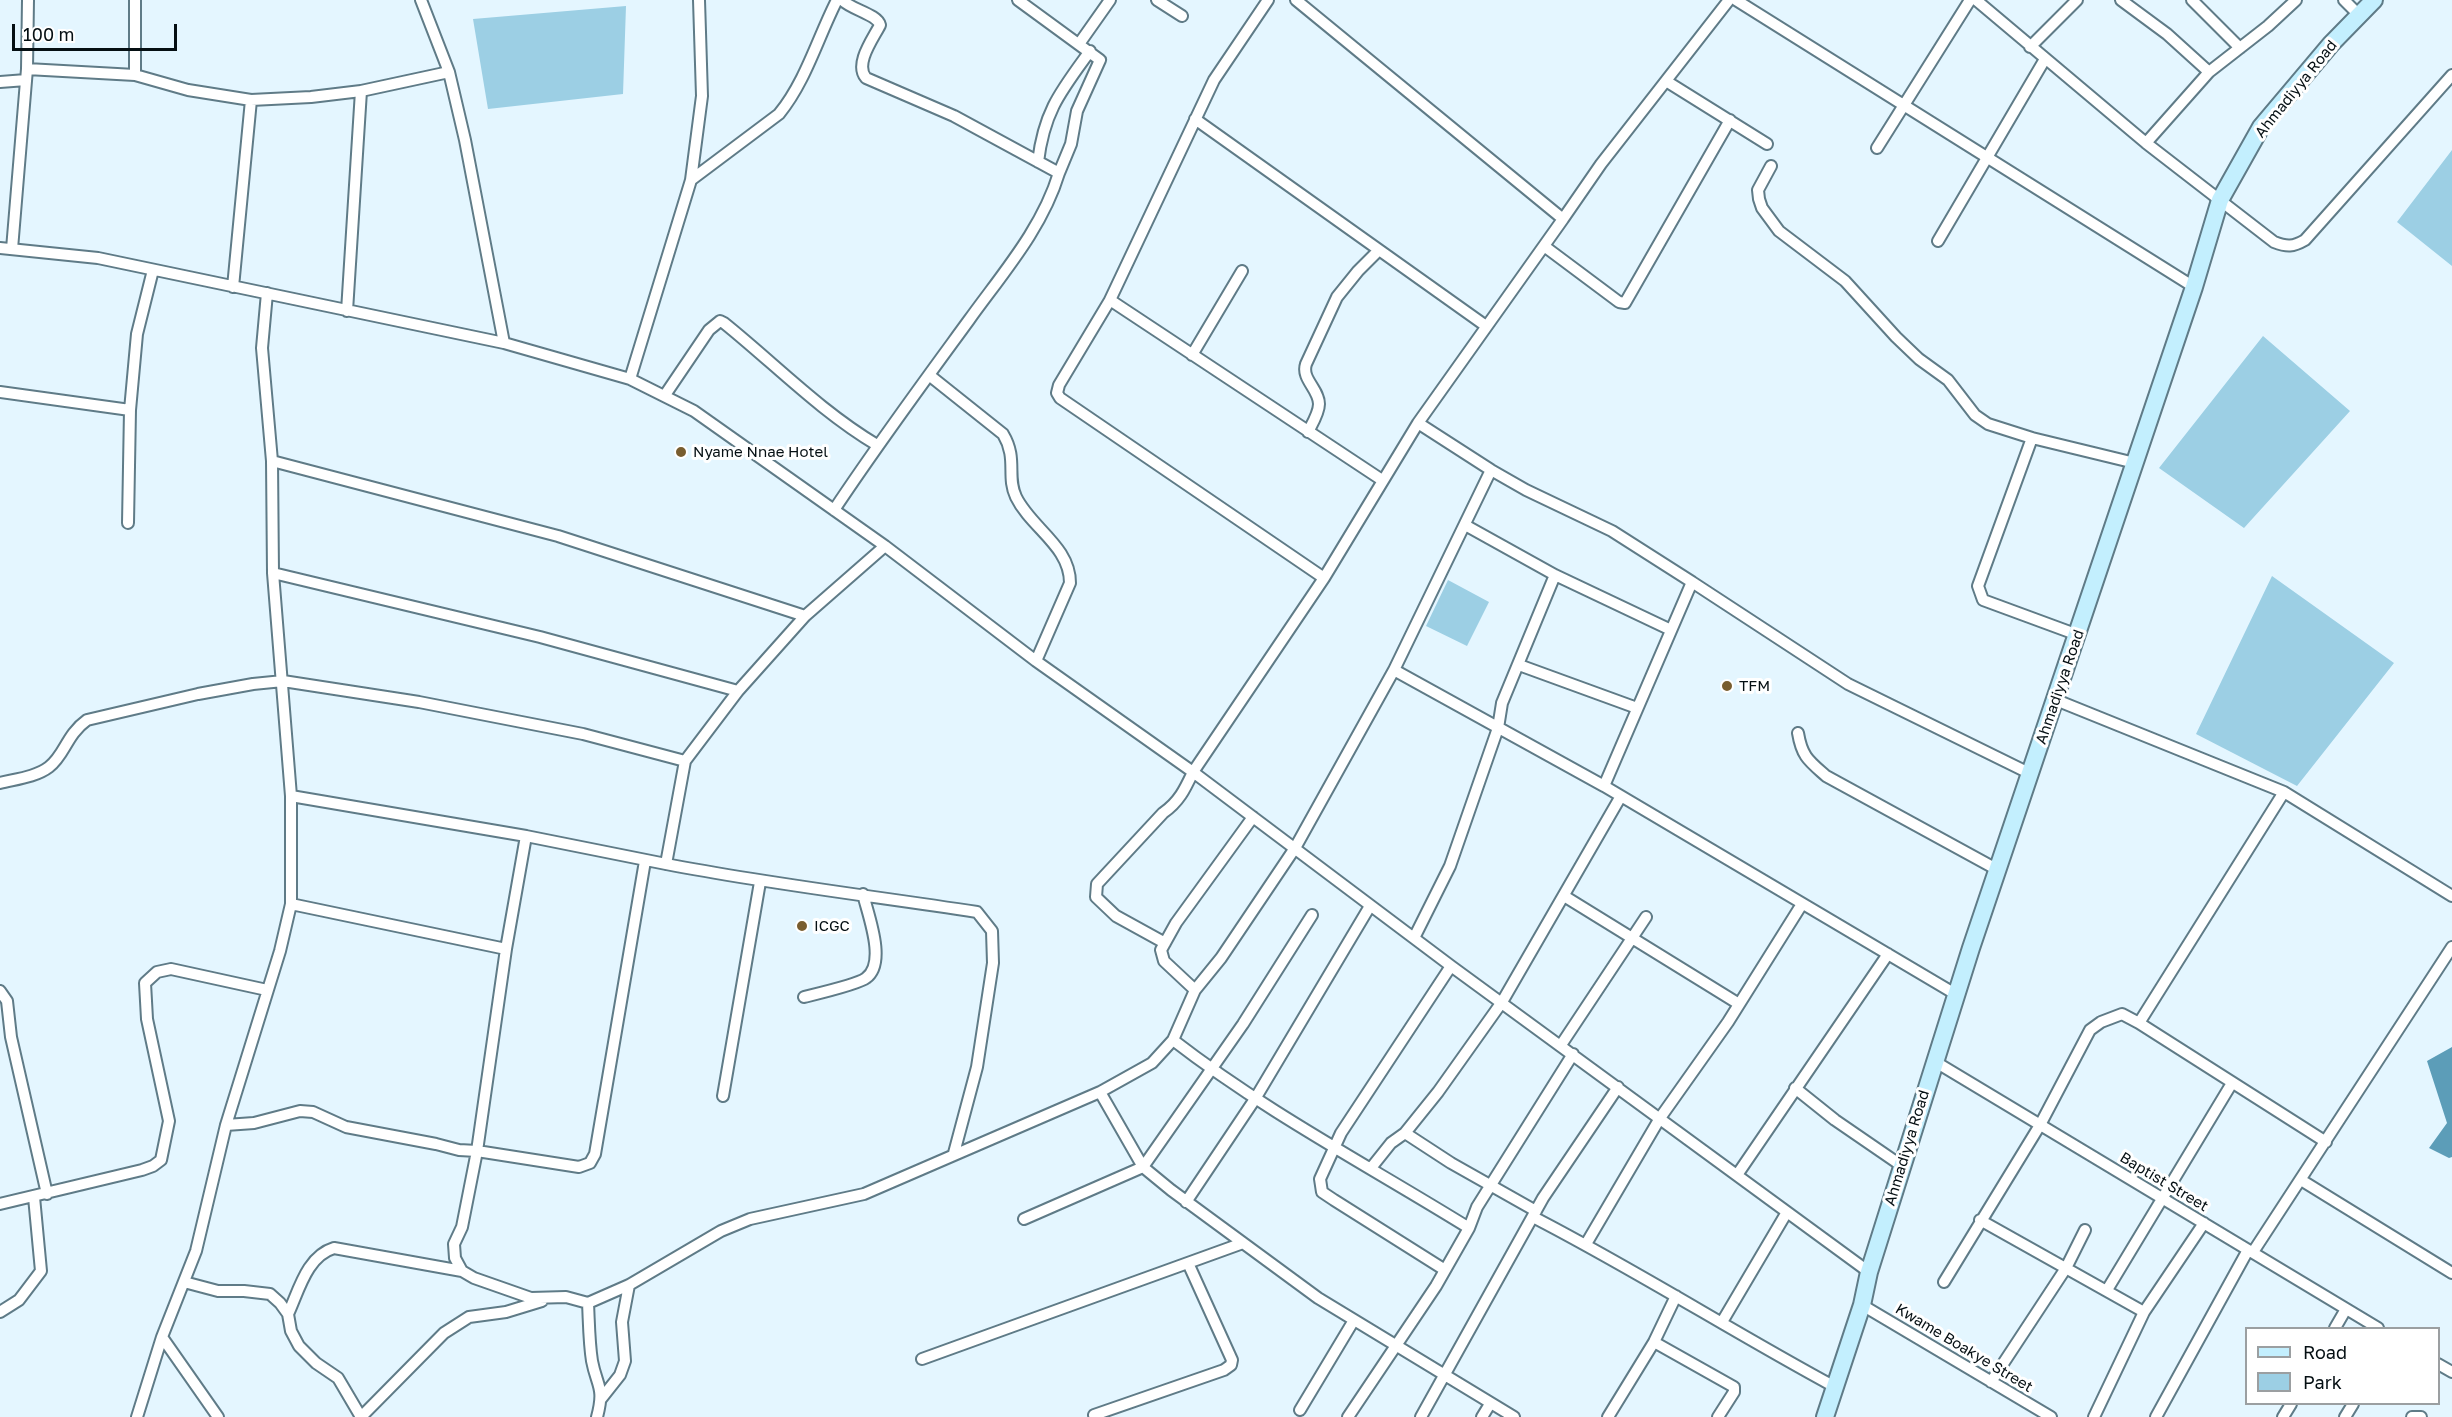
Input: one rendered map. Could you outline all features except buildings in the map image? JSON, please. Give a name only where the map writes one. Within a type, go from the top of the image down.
[{"type":"street","points":[[12,249],[26,74],[28,0]]},
{"type":"street","points":[[135,0],[135,75]]},
{"type":"street","points":[[421,0],[449,72],[465,140],[504,343]]},
{"type":"street","points":[[630,379],[691,180],[702,96],[699,0]]},
{"type":"street","points":[[691,180],[779,114],[790,101],[821,30],[840,0],[856,10],[877,17],[879,21],[880,25],[862,62],[861,68],[866,78],[954,116],[1059,173]]},
{"type":"street","points":[[834,510],[877,445],[1027,240],[1049,202],[1071,144],[1077,111],[1100,60],[1018,0]]},
{"type":"street","points":[[1079,44],[1110,0]]},
{"type":"street","points":[[1157,0],[1182,16]]},
{"type":"street","points":[[1268,0],[1214,80],[1110,300],[1059,385],[1057,393],[1060,398],[1324,578]]},
{"type":"street","points":[[1296,0],[1563,219]]},
{"type":"street","points":[[1165,943],[1116,916],[1096,897],[1097,884],[1162,813],[1174,806],[1182,796],[1193,772],[1324,578],[1418,423],[1601,164],[1730,0]]},
{"type":"street","points":[[1736,0],[2194,287]]},
{"type":"street","points":[[1877,148],[1970,0]]},
{"type":"street","points":[[1976,0],[2146,143],[2274,242],[2286,247],[2295,246],[2306,240],[2452,75]]},
{"type":"street","points":[[2030,47],[2077,0]]},
{"type":"street","points":[[2121,0],[2134,4],[2209,72]]},
{"type":"street","points":[[2193,0],[2240,48]]},
{"type":"street","points":[[2146,143],[2209,72],[2296,0]]},
{"type":"street","points":[[2344,0],[2359,15]]},
{"type":"street","name":"Ahmadiyya Road","points":[[1825,1417],[1862,1305],[1869,1272],[1934,1061],[2194,287],[2220,200],[2261,127],[2331,44],[2374,0]]},
{"type":"street","points":[[1038,162],[1041,137],[1055,99],[1090,51]]},
{"type":"street","points":[[1938,241],[2045,59]]},
{"type":"street","points":[[0,81],[26,74],[135,75],[188,90],[251,100],[311,97],[361,91],[449,72]]},
{"type":"street","points":[[1666,81],[1767,144]]},
{"type":"street","points":[[347,310],[361,91]]},
{"type":"street","points":[[233,287],[251,100]]},
{"type":"street","points":[[1195,119],[1486,326]]},
{"type":"street","points":[[1544,246],[1619,302],[1625,303],[1730,120]]},
{"type":"street","points":[[1771,166],[1758,190],[1759,199],[1762,208],[1779,231],[1845,281],[1896,337],[1919,359],[1948,380],[1975,415],[1988,424],[2032,438],[2135,463]]},
{"type":"street","points":[[0,248],[98,258],[504,343],[630,379],[665,395],[694,411],[740,442],[885,546],[1036,661],[1193,772],[1413,938],[1869,1272]]},
{"type":"street","points":[[1308,432],[1319,407],[1315,390],[1304,370],[1306,364],[1327,323],[1337,297],[1379,250]]},
{"type":"street","points":[[128,523],[130,411],[137,334],[153,270]]},
{"type":"street","points":[[1192,355],[1242,271]]},
{"type":"street","points":[[137,1417],[162,1337],[196,1251],[226,1125],[280,951],[291,904],[291,796],[273,573],[272,461],[262,348],[267,293]]},
{"type":"street","points":[[1110,300],[1382,480]]},
{"type":"street","points":[[665,395],[709,330],[716,323],[724,322],[772,362],[813,401],[853,431],[877,445]]},
{"type":"street","points":[[928,375],[1003,434],[1011,448],[1013,486],[1017,498],[1064,556],[1070,571],[1070,583],[1036,661]]},
{"type":"street","points":[[0,392],[130,411]]},
{"type":"street","points":[[1418,423],[1526,490],[1612,531],[1848,684],[2031,774]]},
{"type":"street","points":[[2032,438],[1978,586],[1979,593],[1983,600],[2078,635]]},
{"type":"street","points":[[272,461],[558,536],[805,616]]},
{"type":"street","points":[[288,1314],[310,1265],[322,1251],[334,1248],[462,1271],[474,1278],[531,1298],[566,1297],[588,1303],[629,1285],[721,1231],[750,1219],[864,1194],[954,1153],[1100,1092],[1152,1063],[1173,1040],[1195,990],[1221,957],[1295,848],[1394,670],[1491,470]]},
{"type":"street","points":[[1465,525],[1555,575],[1671,630]]},
{"type":"street","points":[[666,864],[685,760],[738,691],[805,616],[885,546]]},
{"type":"street","points":[[273,573],[540,637],[738,691]]},
{"type":"street","points":[[1413,938],[1450,866],[1498,728],[1502,703],[1555,575]]},
{"type":"street","points":[[1604,786],[1692,582]]},
{"type":"street","points":[[1519,665],[1637,708]]},
{"type":"street","points":[[1394,670],[1604,786],[1957,995]]},
{"type":"street","points":[[0,783],[25,778],[48,767],[57,758],[75,729],[87,720],[198,694],[283,681],[419,702],[583,735],[685,760]]},
{"type":"street","points":[[2056,700],[2284,792],[2452,896]]},
{"type":"street","points":[[1798,733],[1801,750],[1808,761],[1826,776],[1998,870]]},
{"type":"street","points":[[2139,1023],[2284,792]]},
{"type":"street","points":[[291,796],[526,836],[760,882],[863,894],[977,912],[992,931],[993,963],[977,1067],[954,1153]]},
{"type":"street","points":[[1371,1168],[1391,1143],[1405,1133],[1438,1092],[1502,1002],[1621,796]]},
{"type":"street","points":[[1195,990],[1164,961],[1161,950],[1176,923],[1253,817]]},
{"type":"street","points":[[462,1271],[454,1258],[454,1244],[462,1227],[477,1151],[506,949],[526,836]]},
{"type":"street","points":[[226,1125],[254,1123],[300,1111],[313,1112],[346,1127],[459,1150],[579,1167],[590,1162],[596,1154],[645,861]]},
{"type":"street","points":[[723,1096],[760,882]]},
{"type":"street","points":[[804,997],[866,978],[874,968],[877,948],[863,894]]},
{"type":"street","points":[[1564,896],[1739,1004]]},
{"type":"street","points":[[291,904],[506,949]]},
{"type":"street","points":[[1586,1244],[1660,1118],[1739,1004],[1802,904]]},
{"type":"street","points":[[1186,1202],[1255,1099],[1370,906]]},
{"type":"street","points":[[1024,1219],[1143,1167],[1243,1024],[1312,915]]},
{"type":"street","points":[[1561,1045],[1646,917]]},
{"type":"street","points":[[2156,1417],[2250,1251],[2301,1180],[2452,947]]},
{"type":"street","points":[[1737,1175],[1888,954]]},
{"type":"street","points":[[1445,1270],[1322,1192],[1320,1179],[1332,1148],[1451,966]]},
{"type":"street","points":[[0,1204],[142,1170],[161,1160],[169,1121],[147,1019],[145,983],[157,972],[171,969],[267,990]]},
{"type":"street","points":[[0,991],[7,1001],[11,1037],[47,1194]]},
{"type":"street","points":[[1944,1282],[2040,1125],[2090,1030],[2101,1022],[2122,1014],[2326,1142]]},
{"type":"street","points":[[1173,1040],[1255,1099],[1332,1148],[1371,1168],[1469,1228]]},
{"type":"street","points":[[1348,1417],[1445,1270],[1469,1228],[1477,1207],[1572,1054]]},
{"type":"street","name":"Baptist Street","points":[[1934,1061],[2375,1327]]},
{"type":"street","points":[[2107,1290],[2232,1083]]},
{"type":"street","points":[[1421,1417],[1556,1177],[1618,1087]]},
{"type":"street","points":[[1795,1088],[1835,1120],[1902,1166]]},
{"type":"street","points":[[1100,1092],[1143,1167],[1186,1202],[1318,1298],[1514,1417]]},
{"type":"street","points":[[1405,1133],[1535,1214],[1765,1349],[1835,1387]]},
{"type":"street","points":[[2301,1180],[2452,1273]]},
{"type":"street","points":[[0,1312],[20,1300],[41,1271],[34,1197]]},
{"type":"street","points":[[1722,1322],[1787,1212]]},
{"type":"street","points":[[1980,1220],[2144,1312]]},
{"type":"street","points":[[2094,1417],[2144,1312],[2204,1223]]},
{"type":"street","points":[[1991,1382],[2066,1268],[2085,1230]]},
{"type":"street","points":[[922,1359],[1243,1243]]},
{"type":"street","points":[[1094,1415],[1224,1370],[1231,1365],[1232,1360],[1188,1263]]},
{"type":"street","points":[[184,1282],[218,1291],[270,1294],[288,1314],[291,1331],[299,1346],[316,1363],[338,1378],[361,1417],[444,1333],[469,1317],[506,1312],[556,1297]]},
{"type":"street","points":[[601,1399],[620,1374],[625,1361],[622,1322],[629,1285]]},
{"type":"street","points":[[1608,1417],[1654,1342],[1676,1296]]},
{"type":"street","points":[[588,1303],[592,1362],[601,1386],[597,1417]]},
{"type":"street","name":"Kwame Boakye Street","points":[[1862,1305],[2051,1417]]},
{"type":"street","points":[[2336,1327],[2346,1310]]},
{"type":"street","points":[[1300,1410],[1354,1320]]},
{"type":"street","points":[[162,1337],[218,1417]]},
{"type":"street","points":[[1654,1342],[1734,1387],[1734,1392],[1718,1417]]},
{"type":"street","points":[[1482,1417],[1490,1404]]},
{"type":"street","points":[[2412,1417],[2421,1417]]},
{"type":"green space","points":[[626,6],[623,94],[488,109],[473,19]]},
{"type":"green space","points":[[2452,150],[2452,266],[2397,222]]},
{"type":"green space","points":[[2263,336],[2350,411],[2244,528],[2159,468]]},
{"type":"green space","points":[[2272,576],[2394,663],[2297,786],[2196,734]]},
{"type":"green space","points":[[1448,580],[1489,602],[1467,646],[1426,626]]},
{"type":"shaded area","points":[[2452,1047],[2452,1157],[2449,1158],[2429,1148],[2447,1123],[2427,1061]]},
{"type":"place","name":"Nyame Nnae Hotel","points":[[681,452]]},
{"type":"place","name":"TFM","points":[[1727,686]]},
{"type":"place","name":"ICGC","points":[[802,926]]}]
